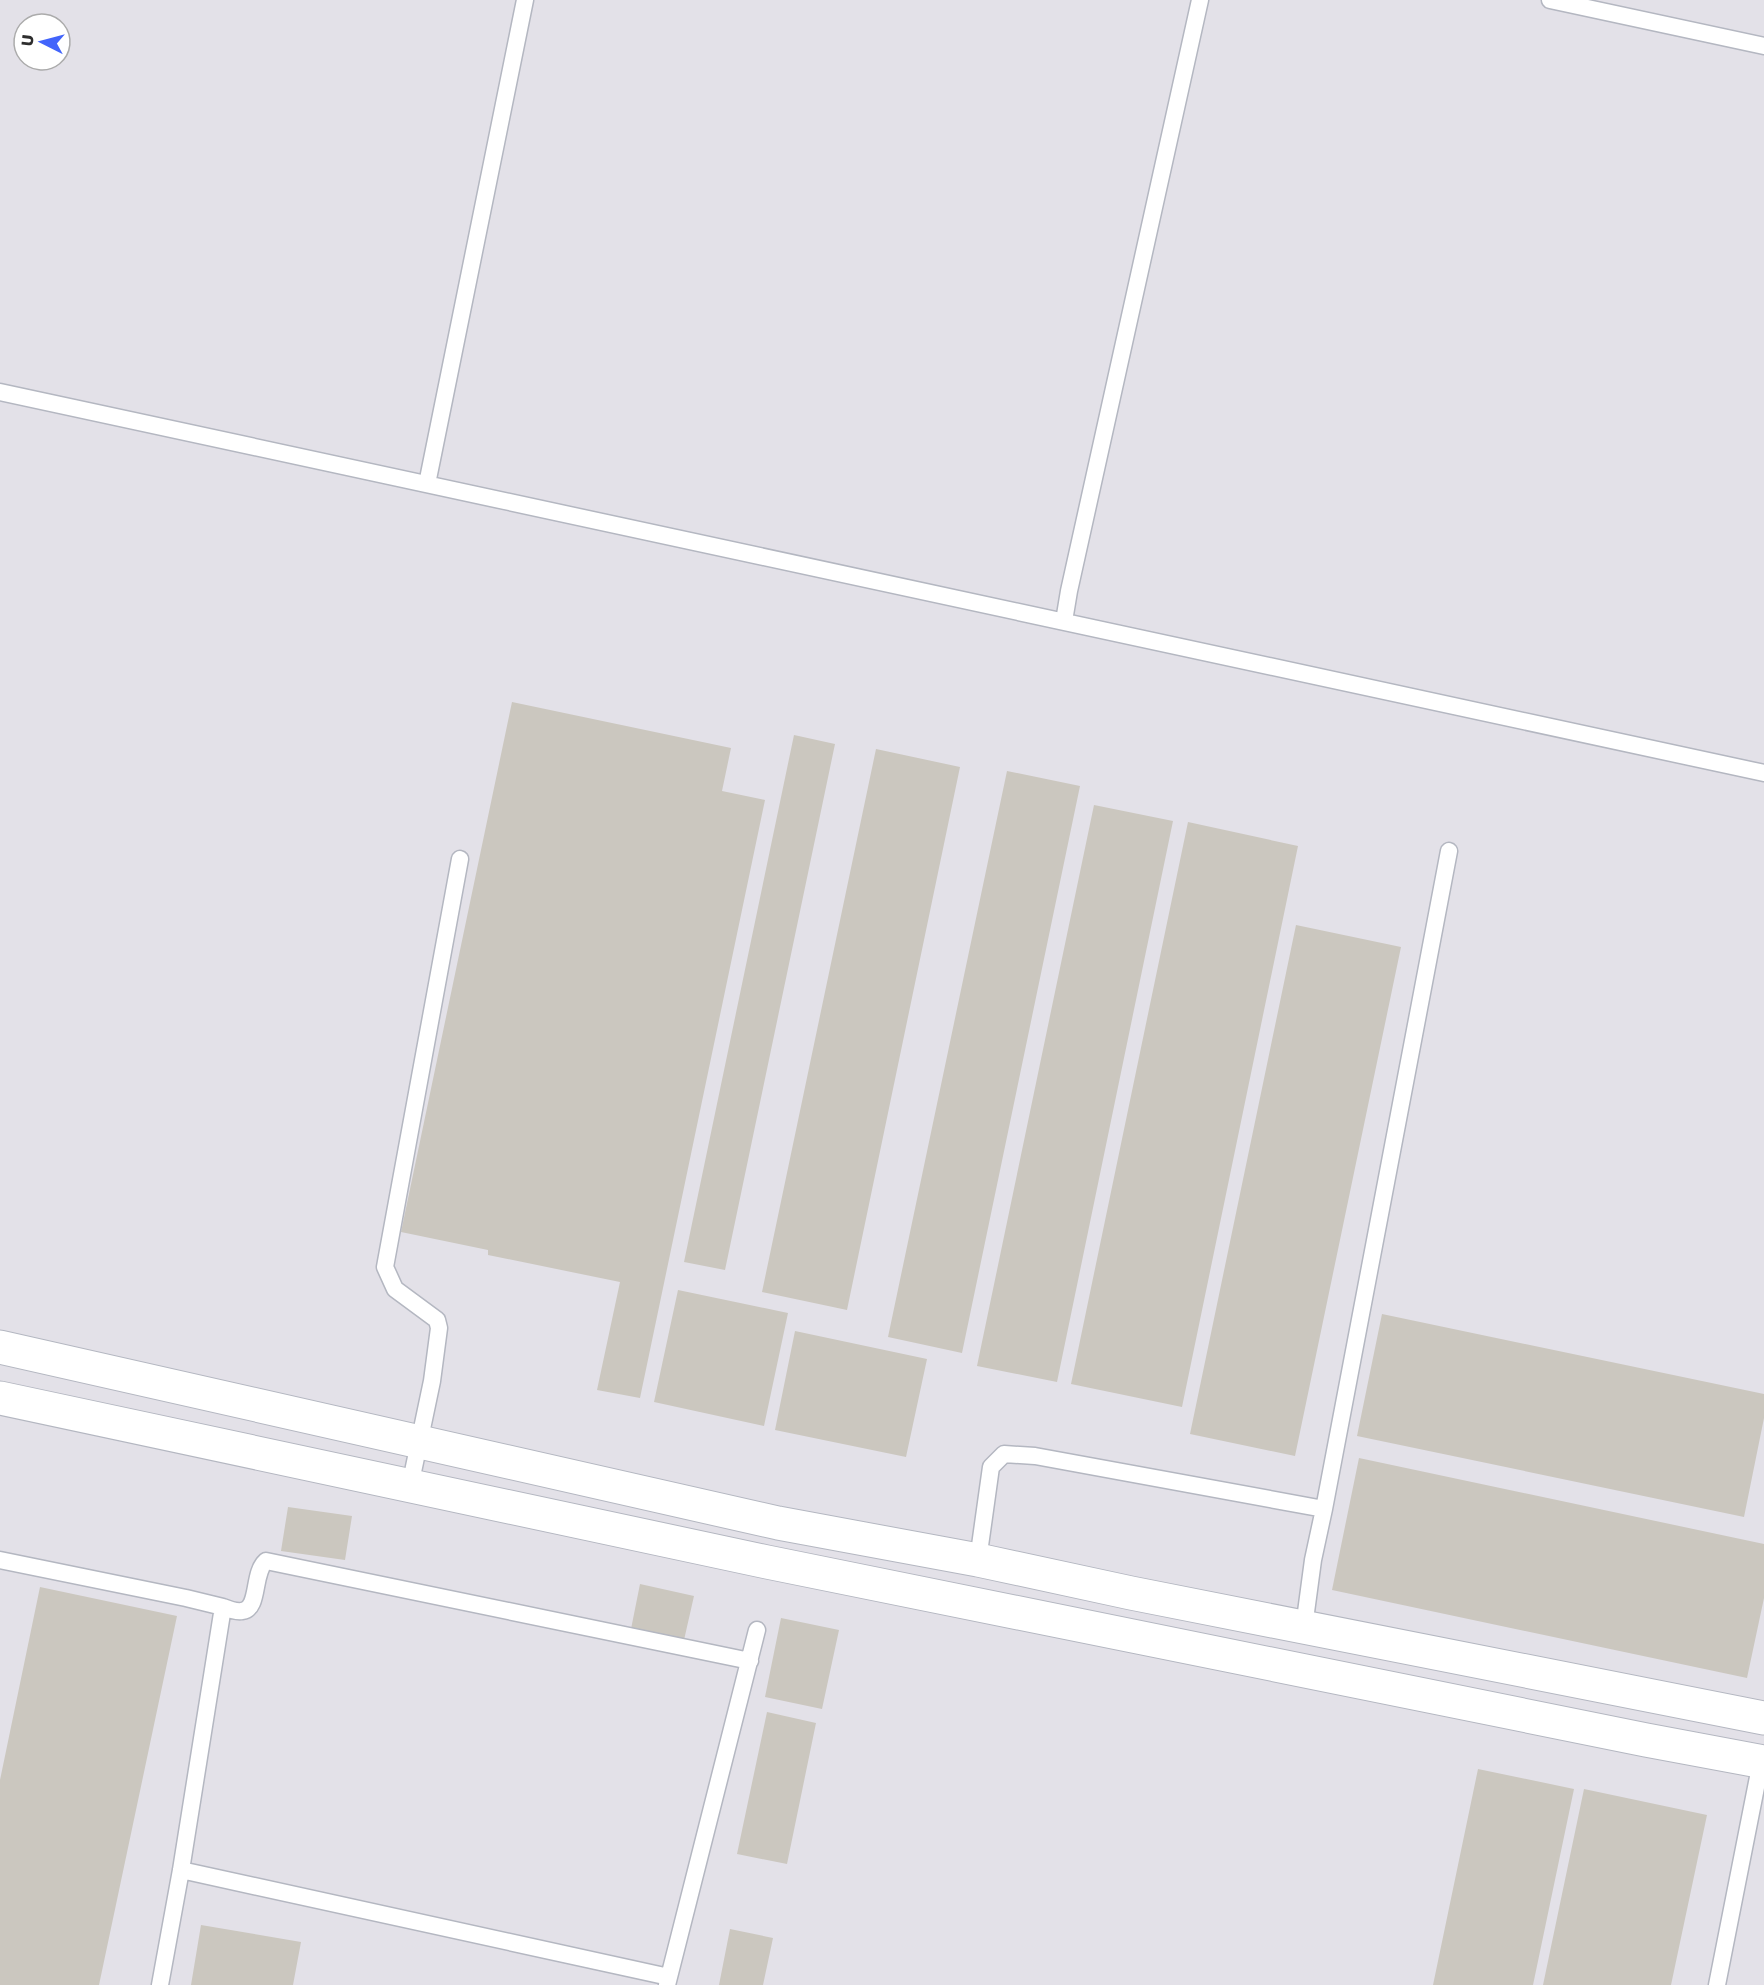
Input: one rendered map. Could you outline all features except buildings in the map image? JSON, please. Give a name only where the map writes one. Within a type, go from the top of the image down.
[{"type":"street","points":[[1762,1762],[767,1562],[7,1400],[14,1350],[778,1523],[978,1560],[1131,1593],[1764,1718]]},
{"type":"street","points":[[767,1562],[778,1523]]},
{"type":"street","points":[[1120,1634],[1131,1593]]},
{"type":"lane","points":[[427,484],[525,0]]},
{"type":"lane","points":[[1064,621],[1200,0]]},
{"type":"lane","points":[[1550,0],[1764,46]]},
{"type":"lane","points":[[0,392],[1764,773]]},
{"type":"lane","points":[[1304,1627],[1312,1560],[1324,1509],[1449,851]]},
{"type":"lane","points":[[410,1486],[432,1381],[439,1328],[437,1320],[395,1290],[385,1267],[460,859]]},
{"type":"lane","points":[[978,1560],[991,1467],[1004,1454],[1035,1456],[1324,1509]]},
{"type":"lane","points":[[0,1560],[186,1598],[241,1612],[249,1609],[252,1604],[260,1566],[266,1561],[750,1661]]},
{"type":"lane","points":[[160,1985],[181,1870],[223,1607]]},
{"type":"lane","points":[[181,1870],[668,1981],[758,1630]]},
{"type":"lane","points":[[1717,1985],[1762,1762]]},
{"type":"shaded area","points":[[0,0],[1764,0],[1764,1985],[0,1985]]}]
